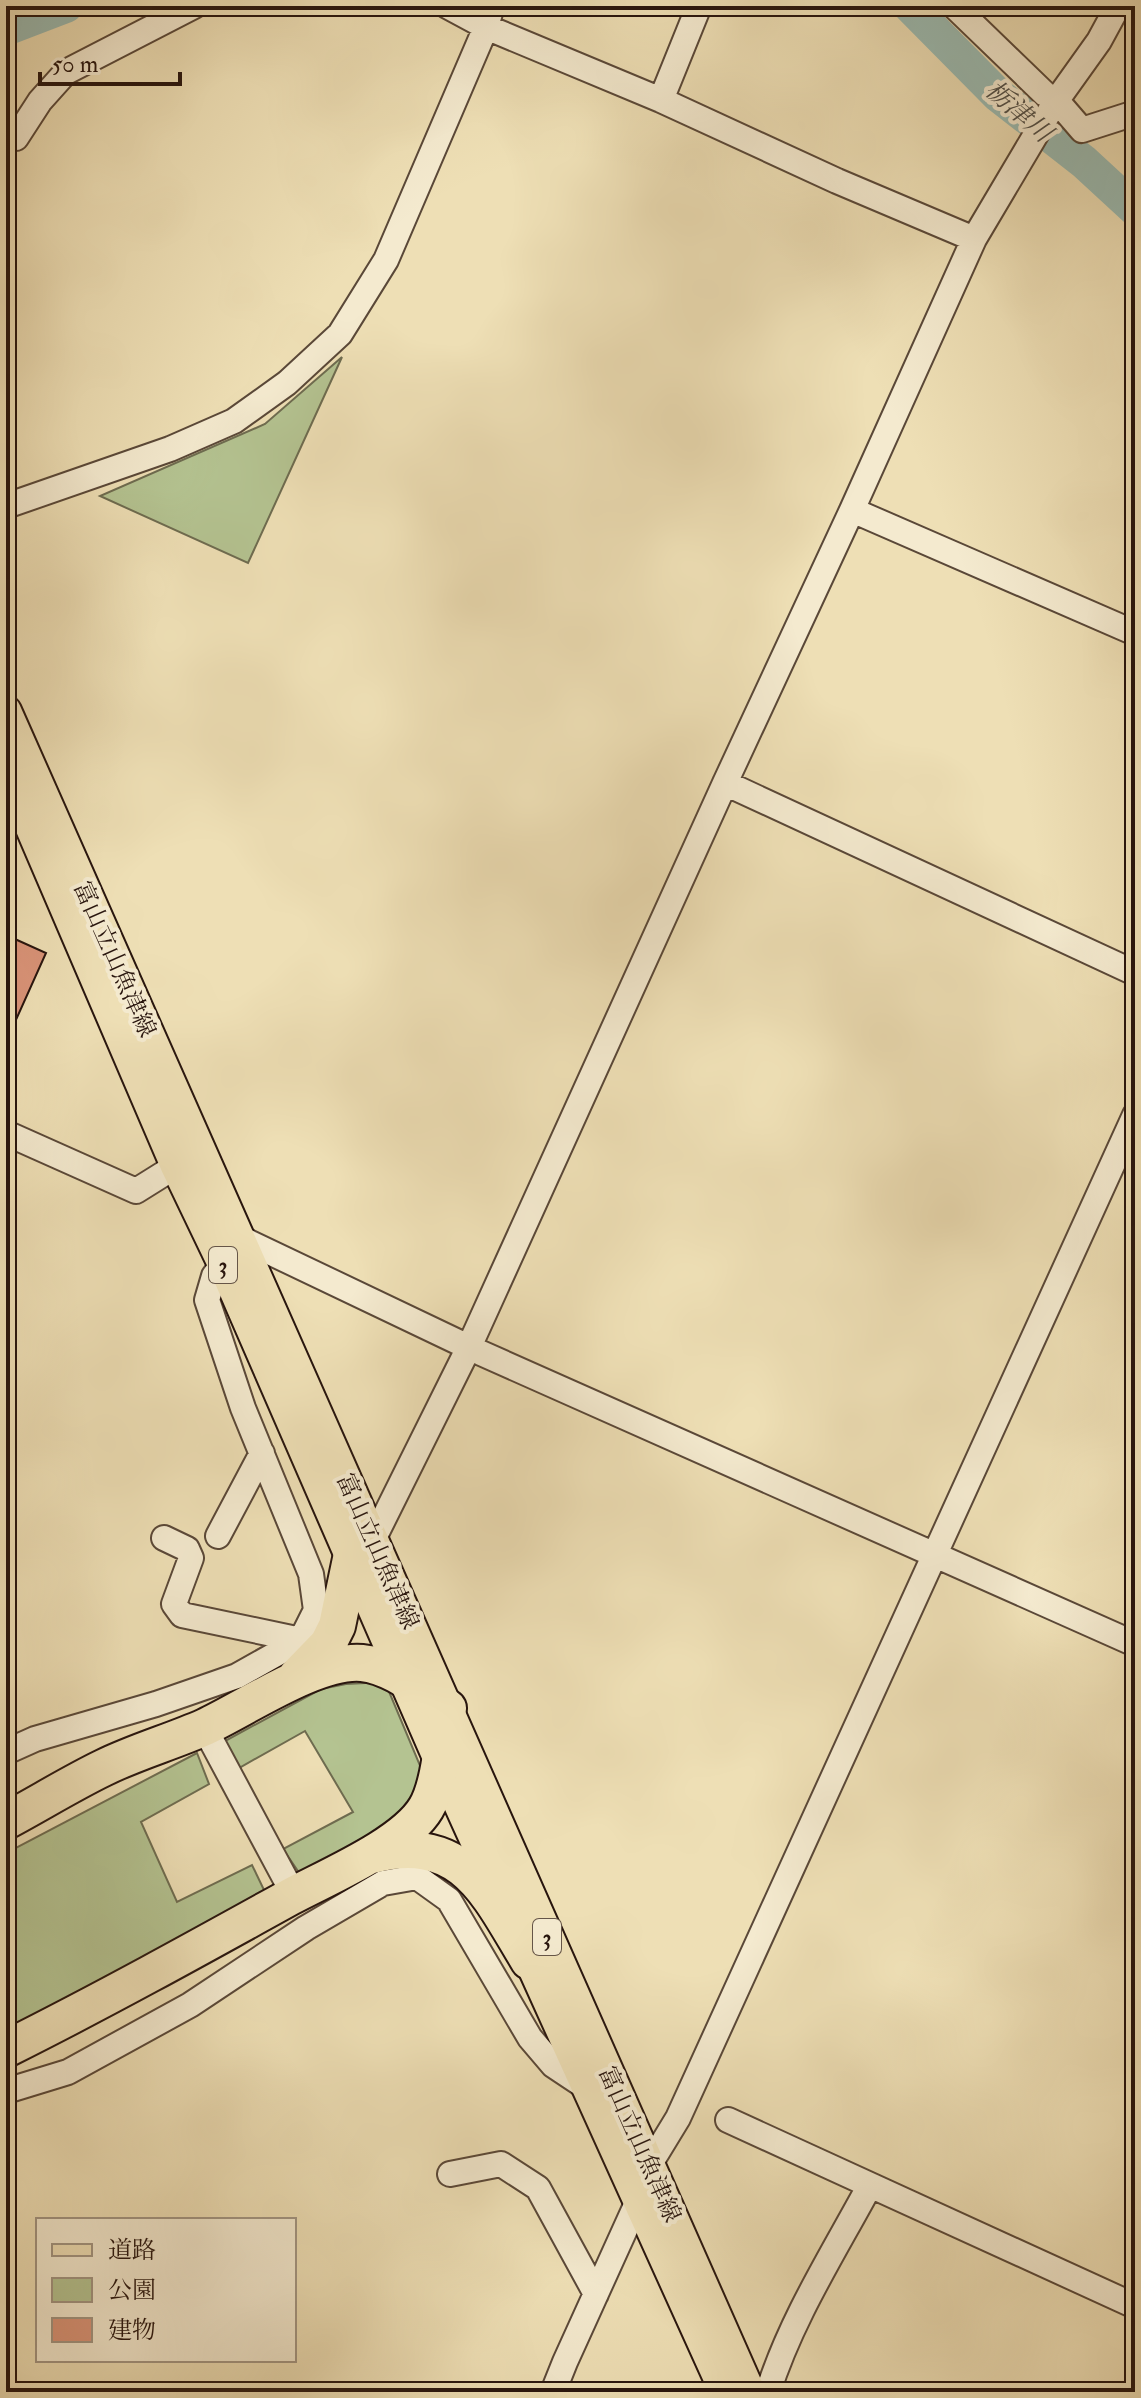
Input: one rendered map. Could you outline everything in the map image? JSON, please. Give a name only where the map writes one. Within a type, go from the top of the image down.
[{"type":"highway","points":[[289,1684],[315,1661],[328,1644],[337,1626],[362,1549]]},
{"type":"highway","points":[[6,1821],[104,1767],[204,1727],[325,1669],[360,1663],[388,1671],[448,1708],[433,1794],[415,1823],[399,1836],[123,1989],[6,2049]]},
{"type":"highway","points":[[366,1857],[395,1849],[417,1849],[453,1861],[475,1880],[499,1911],[529,1961]]},
{"type":"main road","name":"富山立山魚津線","points":[[6,711],[240,1238],[362,1549],[404,1680],[725,2392]]},
{"type":"main road","name":"富山立山魚津線","points":[[6,770],[176,1166],[362,1549],[448,1708],[750,2392]]},
{"type":"street","points":[[6,138],[16,138],[40,101],[66,72],[194,6]]},
{"type":"street","points":[[447,6],[489,16],[837,181],[974,239]]},
{"type":"street","points":[[661,100],[699,6]]},
{"type":"street","points":[[954,6],[1082,130],[1135,113]]},
{"type":"street","points":[[362,1549],[469,1347],[974,239],[1014,169],[1099,41],[1118,6]]},
{"type":"street","points":[[6,506],[170,449],[234,421],[287,383],[340,334],[386,260],[489,16]]},
{"type":"street","points":[[852,510],[1135,633]]},
{"type":"street","points":[[725,783],[1135,973]]},
{"type":"street","points":[[650,2164],[678,2118],[1135,1115]]},
{"type":"street","points":[[6,1133],[136,1191],[176,1166]]},
{"type":"street","points":[[240,1238],[469,1347],[1135,1644]]},
{"type":"street","points":[[6,1752],[35,1739],[156,1704],[237,1676],[301,1640],[316,1610],[311,1574],[243,1408],[207,1300],[214,1276],[223,1264]]},
{"type":"street","points":[[218,1536],[262,1453]]},
{"type":"street","points":[[164,1538],[187,1549],[191,1558],[174,1604],[182,1615],[301,1640]]},
{"type":"street","points":[[204,1727],[294,1895]]},
{"type":"street","points":[[6,2091],[68,2072],[190,2005],[306,1928],[383,1883],[417,1877],[449,1900],[530,2038],[553,2065],[590,2090]]},
{"type":"street","points":[[728,2120],[1135,2306]]},
{"type":"street","points":[[450,2174],[501,2164],[538,2188],[596,2294]]},
{"type":"street","points":[[768,2392],[803,2309],[870,2185]]},
{"type":"street","points":[[553,2392],[638,2201]]},
{"type":"green space","points":[[342,357],[248,563],[100,496],[265,424]]},
{"type":"green space","points":[[385,1682],[424,1775],[418,1809],[302,1877],[283,1849],[353,1812],[305,1731],[239,1768],[225,1741],[321,1689]]},
{"type":"green space","points":[[197,1753],[209,1784],[141,1822],[177,1902],[252,1865],[265,1892],[6,2033],[6,1853]]},
{"type":"building","points":[[6,935],[46,953],[6,1042]]},
{"type":"waterway","name":"栃津川","points":[[6,29],[66,6]]},
{"type":"waterway","name":"栃津川","points":[[910,6],[998,95],[1084,162],[1135,209]]}]
